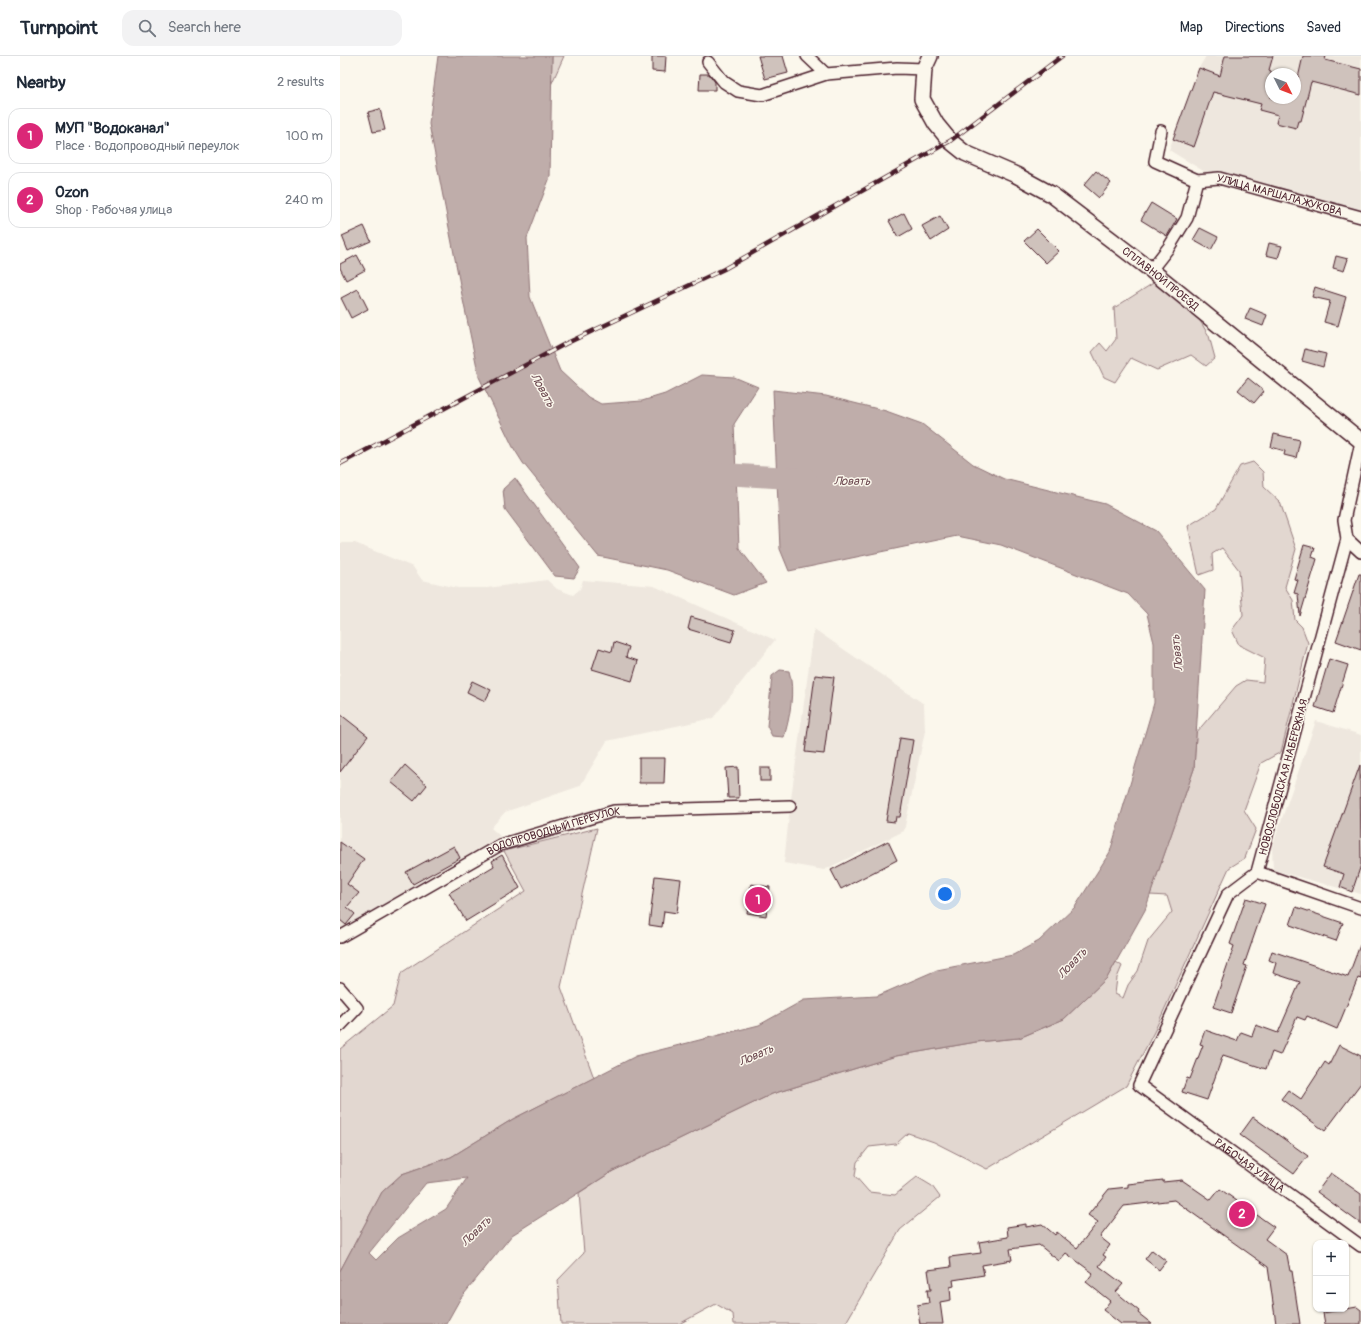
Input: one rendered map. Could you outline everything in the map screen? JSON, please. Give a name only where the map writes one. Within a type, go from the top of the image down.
[{"type":"street","points":[[807,56],[826,74]]},
{"type":"street","points":[[708,62],[724,82],[738,91],[762,95],[826,74],[897,68],[927,62]]},
{"type":"street","name":"СПЛАВНОЙ ПРОЕЗД","points":[[927,62],[922,99],[936,124],[947,138],[965,153],[1051,194],[1151,270],[1361,442]]},
{"type":"street","points":[[1151,270],[1169,247],[1187,218],[1197,180],[1155,161],[1161,131]]},
{"type":"street","name":"УЛИЦА МАРШАЛА ЖУКОВА","points":[[1197,180],[1219,178],[1361,217]]},
{"type":"street","name":"НОВОСЛОБОДСКАЯ НАБЕРЕЖНАЯ","points":[[1257,872],[1347,539],[1344,520],[1361,442]]},
{"type":"street","points":[[1347,539],[1361,552]]},
{"type":"street","name":"ВОДОПРОВОДНЫЙ ПЕРЕУЛОК","points":[[340,937],[500,845],[614,811],[790,806]]},
{"type":"street","points":[[1257,872],[1361,908]]},
{"type":"street","name":"РАБОЧАЯ УЛИЦА","points":[[1257,872],[1228,894],[1139,1085],[1361,1246]]},
{"type":"street","points":[[340,988],[357,1008],[340,1026]]},
{"type":"shaded area","points":[[552,56],[564,56],[551,85]]},
{"type":"shaded area","points":[[1206,56],[1361,56],[1361,214],[1205,172],[1169,150],[1199,68]]},
{"type":"shaded area","points":[[1155,282],[1199,319],[1209,336],[1215,358],[1206,366],[1191,355],[1157,370],[1131,358],[1115,382],[1104,377],[1092,352],[1100,343],[1107,351],[1116,339],[1114,308]]},
{"type":"shaded area","points":[[1253,462],[1263,472],[1264,487],[1280,502],[1296,549],[1285,587],[1293,600],[1295,620],[1302,627],[1308,643],[1281,752],[1261,763],[1244,810],[1256,829],[1245,858],[1229,868],[1155,1030],[1126,1086],[987,1169],[934,1142],[908,1133],[896,1144],[869,1147],[857,1162],[855,1176],[869,1192],[895,1195],[917,1177],[932,1186],[940,1197],[900,1230],[845,1324],[734,1324],[733,1314],[716,1304],[679,1324],[561,1324],[558,1280],[584,1253],[579,1193],[613,1171],[772,1094],[896,1056],[976,1042],[1019,1038],[1064,1019],[1107,978],[1116,962],[1122,966],[1117,978],[1115,994],[1123,998],[1128,985],[1138,971],[1148,941],[1172,912],[1167,896],[1150,895],[1194,769],[1196,733],[1236,686],[1246,680],[1263,682],[1265,658],[1239,645],[1232,630],[1243,615],[1239,570],[1222,548],[1212,554],[1213,570],[1199,575],[1188,526],[1216,509],[1240,466]]},
{"type":"shaded area","points":[[340,543],[355,543],[413,567],[422,580],[458,588],[487,588],[547,580],[557,589],[573,595],[580,589],[583,580],[654,586],[775,640],[713,718],[607,741],[580,786],[505,812],[491,828],[500,836],[340,930]]},
{"type":"shaded area","points":[[814,629],[924,704],[925,731],[904,831],[824,870],[784,863],[790,806]]},
{"type":"shaded area","points":[[1316,721],[1361,735],[1361,894],[1273,870],[1272,847]]},
{"type":"shaded area","points":[[597,828],[561,987],[594,1078],[513,1119],[451,1157],[402,1174],[382,1192],[340,1271],[340,1049],[393,1006],[401,973],[526,891],[504,851]]},
{"type":"water","name":"Ловать","points":[[438,56],[552,56],[550,177],[527,238],[530,297],[560,371],[588,397],[601,404],[642,401],[665,394],[702,375],[734,377],[758,387],[734,424],[739,548],[766,583],[734,595],[667,570],[598,556],[523,463],[513,447],[479,377],[429,124]]},
{"type":"water","name":"Ловать","points":[[773,390],[826,396],[886,411],[922,424],[973,464],[1004,479],[1105,504],[1156,531],[1205,590],[1194,769],[1145,910],[1107,978],[1064,1019],[1019,1038],[976,1042],[896,1056],[772,1094],[613,1171],[512,1235],[460,1299],[446,1324],[340,1324],[340,1271],[382,1192],[402,1174],[451,1157],[513,1119],[636,1056],[759,1025],[804,1000],[877,996],[937,970],[1013,955],[1039,941],[1075,907],[1110,852],[1154,703],[1154,643],[1147,614],[1128,594],[1001,545],[957,536],[789,571],[780,549]],"holes":[[[467,1178],[446,1209],[398,1238],[376,1260],[369,1253],[426,1183]]]},
{"type":"water","points":[[515,478],[580,568],[574,578],[555,576],[505,509],[503,489]]},
{"type":"water","points":[[780,670],[789,671],[792,687],[790,712],[784,737],[772,736],[767,726],[772,676]]},
{"type":"building","points":[[652,56],[666,56],[665,72],[652,71]]},
{"type":"building","points":[[758,56],[783,56],[788,73],[765,79]]},
{"type":"building","points":[[1225,56],[1273,56],[1270,68],[1265,68],[1265,104],[1301,104],[1300,68],[1303,56],[1326,56],[1325,60],[1361,69],[1361,95],[1311,82],[1301,121],[1298,121],[1296,128],[1276,123],[1278,115],[1259,110],[1261,104],[1213,92],[1194,147],[1173,139],[1199,68],[1220,76]]},
{"type":"building","points":[[700,74],[709,74],[715,82],[715,90],[699,90]]},
{"type":"building","points":[[380,109],[385,130],[373,132],[368,112]]},
{"type":"building","points":[[1096,171],[1111,183],[1099,198],[1084,185]]},
{"type":"building","points":[[1151,203],[1177,219],[1167,236],[1141,220]]},
{"type":"building","points":[[904,213],[912,229],[898,237],[889,221]]},
{"type":"building","points":[[940,216],[948,230],[931,241],[922,226]]},
{"type":"building","points":[[364,226],[371,241],[348,251],[342,236]]},
{"type":"building","points":[[1200,228],[1218,237],[1211,250],[1193,240]]},
{"type":"building","points":[[1037,229],[1059,251],[1046,263],[1024,241]]},
{"type":"building","points":[[1269,243],[1282,246],[1278,258],[1266,255]]},
{"type":"building","points":[[357,255],[365,270],[346,280],[340,268],[340,264]]},
{"type":"building","points":[[1336,256],[1348,259],[1344,271],[1333,268]]},
{"type":"building","points":[[1315,287],[1346,297],[1338,326],[1324,322],[1330,301],[1312,297]]},
{"type":"building","points":[[358,289],[368,309],[351,318],[341,298]]},
{"type":"building","points":[[1250,308],[1267,315],[1263,326],[1245,319]]},
{"type":"building","points":[[1305,349],[1326,354],[1323,367],[1302,361]]},
{"type":"building","points":[[1248,378],[1264,391],[1254,403],[1238,390]]},
{"type":"building","points":[[1274,434],[1300,440],[1296,458],[1284,455],[1285,451],[1271,447]]},
{"type":"building","points":[[1304,545],[1315,548],[1312,557],[1317,559],[1300,616],[1298,594],[1294,593],[1298,580],[1294,579]]},
{"type":"building","points":[[1359,574],[1361,574],[1361,650],[1336,641]]},
{"type":"building","points":[[691,617],[735,630],[731,642],[688,629]]},
{"type":"building","points":[[614,642],[629,647],[626,657],[638,661],[632,681],[592,669],[599,648],[612,652]]},
{"type":"building","points":[[1329,659],[1348,665],[1333,713],[1315,707]]},
{"type":"building","points":[[815,675],[834,677],[824,754],[805,752]]},
{"type":"building","points":[[472,681],[491,690],[485,701],[467,692]]},
{"type":"building","points":[[340,714],[368,736],[340,772]]},
{"type":"building","points":[[900,738],[913,740],[900,817],[896,817],[895,822],[886,821]]},
{"type":"building","points":[[639,758],[665,758],[664,783],[639,783]]},
{"type":"building","points":[[405,765],[427,785],[414,801],[391,782]]},
{"type":"building","points":[[1360,765],[1361,865],[1352,892],[1340,887],[1344,874],[1323,867]]},
{"type":"building","points":[[738,767],[739,798],[728,798],[726,768]]},
{"type":"building","points":[[760,768],[770,768],[770,781],[760,781]]},
{"type":"building","points":[[888,841],[897,860],[841,889],[831,870]]},
{"type":"building","points":[[340,842],[364,859],[347,884],[359,893],[347,907],[355,914],[346,925],[340,920]]},
{"type":"building","points":[[454,846],[460,858],[413,884],[406,872]]},
{"type":"building","points":[[502,855],[520,888],[466,921],[449,893],[494,866],[492,861]]},
{"type":"building","points":[[655,876],[681,879],[677,913],[664,911],[662,927],[649,925]]},
{"type":"building","points":[[751,884],[770,887],[766,916],[747,913]]},
{"type":"building","points":[[1246,898],[1265,904],[1244,965],[1247,966],[1231,1013],[1213,1007],[1234,946],[1230,944]]},
{"type":"building","points":[[1296,907],[1343,923],[1336,941],[1290,925]]},
{"type":"building","points":[[1360,945],[1361,979],[1358,978],[1337,1029],[1307,1016],[1305,1020],[1297,1017],[1280,1055],[1272,1052],[1266,1069],[1223,1055],[1207,1100],[1182,1092],[1187,1078],[1190,1079],[1203,1045],[1200,1044],[1205,1030],[1237,1041],[1241,1032],[1252,1036],[1256,1025],[1278,1033],[1300,982],[1273,973],[1276,963],[1269,960],[1272,951],[1348,977]]},
{"type":"building","points":[[1339,1045],[1361,1056],[1361,1083],[1325,1131],[1281,1099],[1288,1090],[1301,1099],[1325,1062],[1329,1065]]},
{"type":"building","points":[[1253,1117],[1308,1156],[1294,1174],[1240,1135]]},
{"type":"building","points":[[1331,1173],[1361,1194],[1361,1224],[1317,1192]]},
{"type":"building","points":[[1163,1180],[1163,1182],[1182,1180],[1211,1200],[1220,1189],[1274,1227],[1265,1239],[1287,1255],[1290,1271],[1292,1271],[1300,1324],[1276,1324],[1268,1267],[1174,1200],[1124,1206],[1100,1237],[1110,1245],[1103,1255],[1106,1257],[1099,1266],[1123,1284],[1116,1292],[1152,1324],[1121,1324],[1103,1310],[1110,1301],[1086,1282],[1093,1273],[1066,1253],[1059,1261],[1039,1245],[1010,1249],[1012,1260],[982,1265],[984,1275],[953,1280],[954,1286],[950,1287],[951,1300],[940,1302],[943,1324],[920,1324],[917,1305],[929,1303],[927,1290],[931,1290],[928,1270],[951,1267],[950,1257],[981,1253],[979,1242],[1008,1237],[1007,1227],[1026,1224],[1026,1227],[1042,1224],[1055,1235],[1057,1232],[1077,1248],[1098,1222],[1088,1215],[1109,1189],[1128,1187],[1128,1184]]},
{"type":"building","points":[[1152,1250],[1166,1261],[1159,1270],[1145,1259]]},
{"type":"building","points":[[1357,1307],[1361,1310],[1361,1324],[1325,1324],[1323,1313],[1349,1312],[1349,1308]]},
{"type":"waterway","name":"Ловать","points":[[707,473],[806,479]]},
{"type":"railway","points":[[340,464],[565,344],[724,269],[950,141],[1062,56]]},
{"type":"place","name":"МУП \"Водоканал\"","points":[[758,900]]},
{"type":"place","name":"Ozon","points":[[1242,1214]]}]
